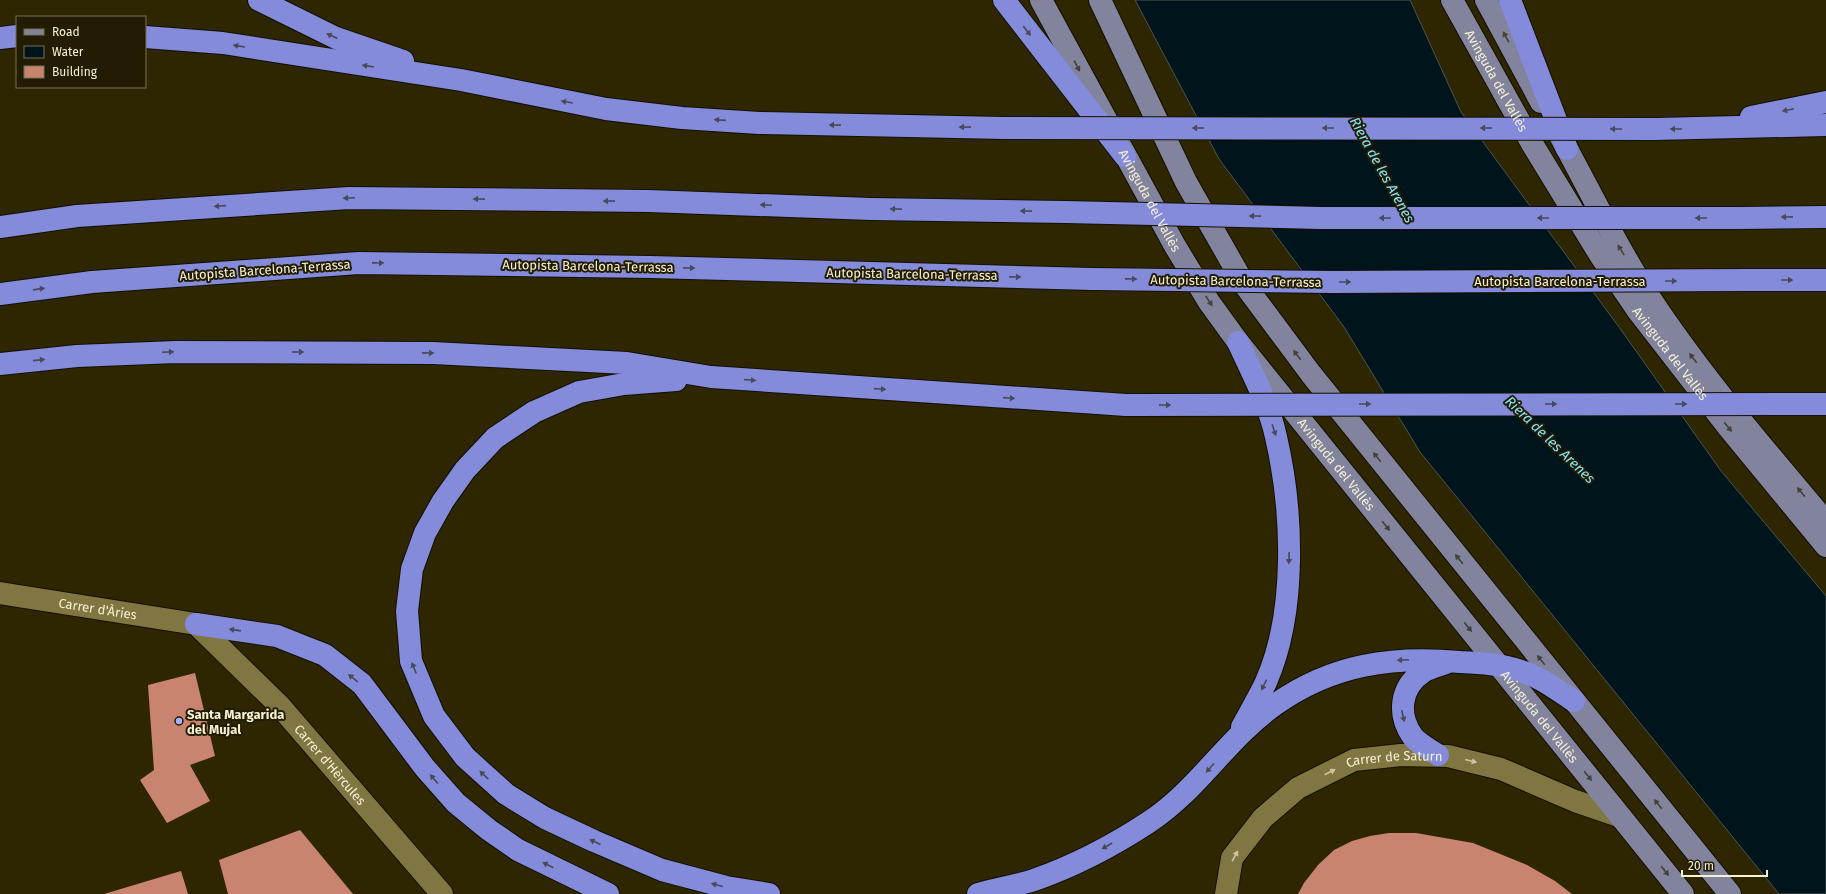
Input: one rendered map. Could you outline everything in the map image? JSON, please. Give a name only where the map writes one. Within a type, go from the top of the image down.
[{"type":"highway","points":[[259,0],[336,38],[461,80]]},
{"type":"highway","points":[[1004,0],[1125,156]]},
{"type":"highway","points":[[1510,0],[1567,149]]},
{"type":"highway","points":[[0,38],[16,36]]},
{"type":"highway","points":[[146,37],[223,43],[461,80],[606,109],[682,118],[759,123],[1004,128],[1655,129],[1826,125]]},
{"type":"highway","points":[[1697,128],[1826,102]]},
{"type":"highway","points":[[0,227],[77,216],[349,198],[648,201],[871,209],[1320,218],[1826,217]]},
{"type":"highway","name":"Autopista Barcelona-Terrassa","points":[[0,294],[92,282],[359,263],[650,267],[1092,279],[1332,282],[1826,280]]},
{"type":"highway","points":[[1236,739],[1266,681],[1282,632],[1288,581],[1289,529],[1284,479],[1276,436],[1263,397],[1238,342]]},
{"type":"highway","points":[[0,364],[76,356],[176,352],[433,353],[627,363],[711,377],[1126,404],[1826,404]]},
{"type":"highway","points":[[711,377],[624,384],[579,392],[534,412],[495,438],[465,470],[443,501],[425,533],[412,569],[408,604],[411,661],[434,716],[465,758],[506,794],[545,818],[662,870],[726,887],[769,894]]},
{"type":"highway","points":[[196,624],[277,636],[325,655],[362,684],[425,768],[456,804],[489,830],[518,850],[608,894]]},
{"type":"highway","points":[[978,894],[1041,876],[1098,852],[1150,821],[1198,781],[1236,739],[1275,704],[1315,681],[1360,666],[1386,661],[1415,660],[1497,665],[1522,671],[1547,683],[1574,701]]},
{"type":"highway","points":[[1438,755],[1414,738],[1405,723],[1401,707],[1407,687],[1423,672],[1450,661]]},
{"type":"main road","name":"Avinguda del Vallès","points":[[1041,0],[1175,246],[1209,302],[1238,342],[1683,894]]},
{"type":"main road","points":[[1100,0],[1186,182],[1244,284],[1310,374],[1730,894]]},
{"type":"main road","name":"Avinguda del Vallès","points":[[1452,0],[1531,142],[1600,255],[1638,311],[1713,409],[1826,546]]},
{"type":"main road","name":"Avinguda del Vallès","points":[[1486,0],[1616,242],[1653,301],[1692,357],[1826,522]]},
{"type":"street","name":"Carrer d'Àries","points":[[0,593],[196,624]]},
{"type":"street","name":"Carrer d'Hèrcules","points":[[196,624],[279,704],[442,894]]},
{"type":"street","name":"Carrer de Saturn","points":[[1226,894],[1232,858],[1263,818],[1298,788],[1354,760],[1401,755],[1448,756],[1502,769],[1575,801],[1620,816]]},
{"type":"water","name":"Riera de les Arenes","points":[[1135,0],[1410,0],[1461,112],[1624,334],[1721,471],[1826,596],[1826,894],[1779,894],[1420,452],[1344,327],[1219,159]]},
{"type":"building","name":"Santa Margarida del Mujal","points":[[195,673],[215,756],[190,765],[210,801],[167,823],[140,780],[154,770],[148,685]]},
{"type":"building","points":[[300,830],[353,894],[228,894],[219,860]]},
{"type":"building","points":[[1389,833],[1416,833],[1473,843],[1527,865],[1555,881],[1572,894],[1298,894],[1304,883],[1318,865],[1334,850],[1352,841]]},
{"type":"building","points":[[181,871],[188,894],[104,894]]},
{"type":"place","name":"Santa Margarida del Mujal","points":[[179,721]]}]
